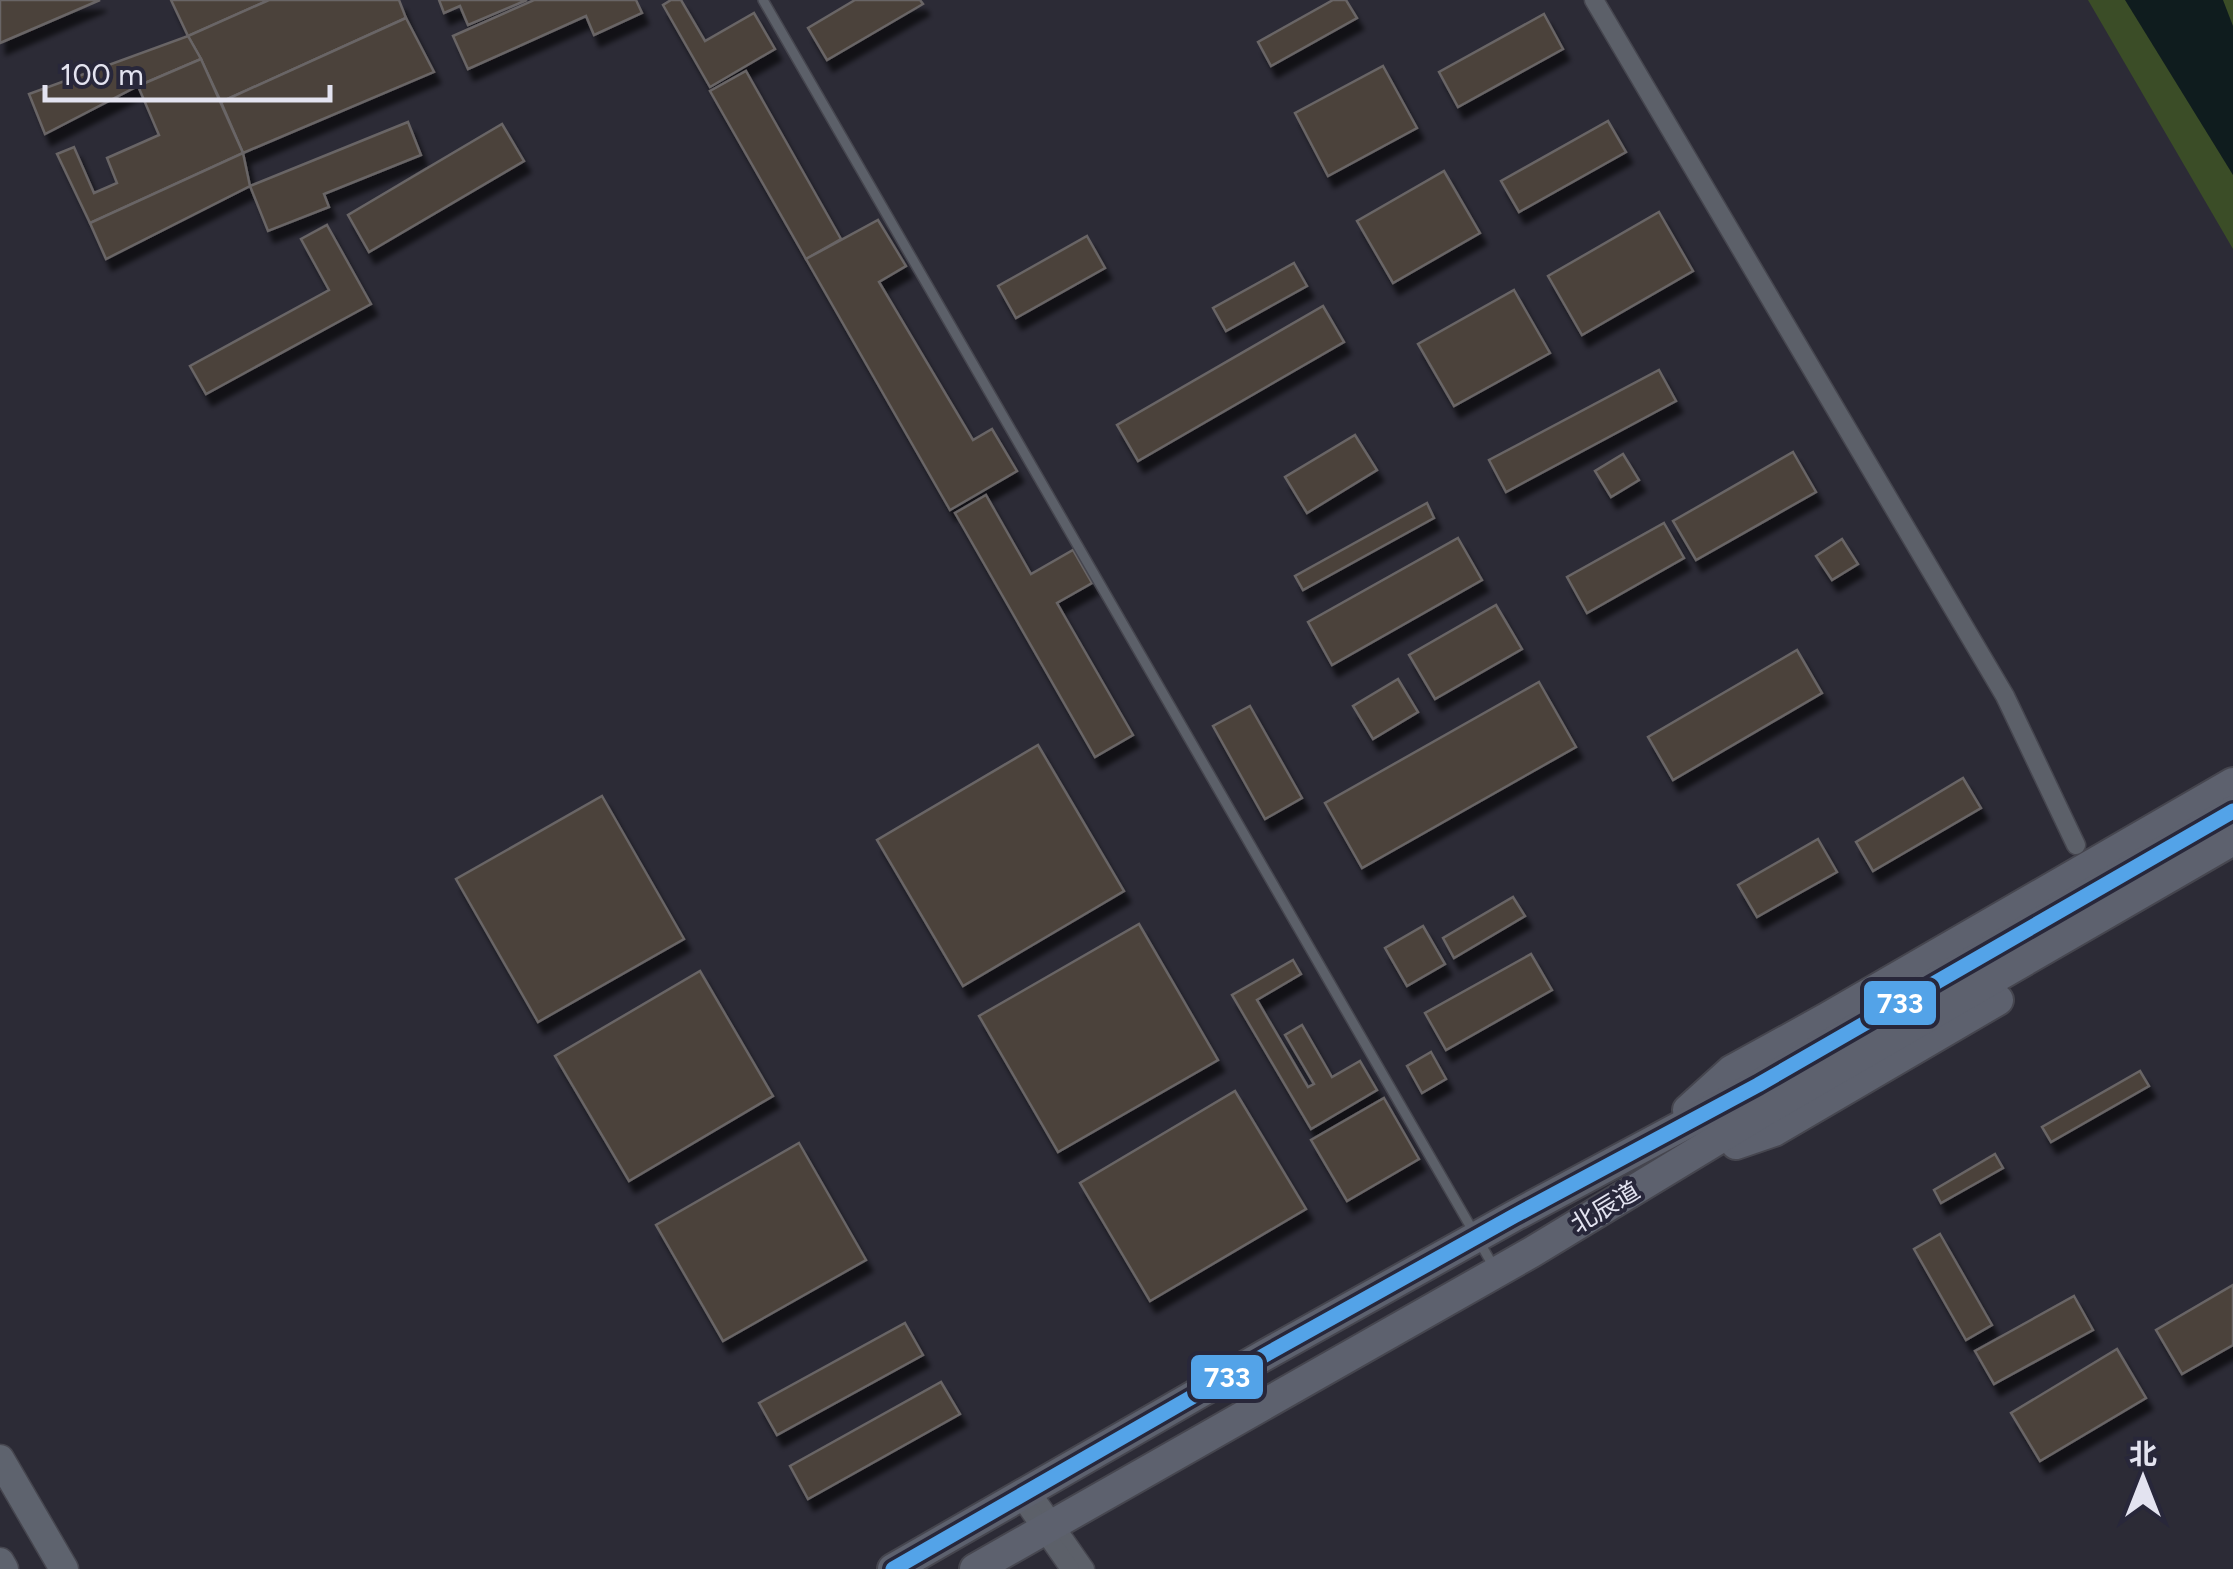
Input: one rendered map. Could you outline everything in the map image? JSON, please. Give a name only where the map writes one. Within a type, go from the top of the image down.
[{"type":"main road","points":[[1656,1139],[1731,1071],[2233,783]]},
{"type":"main road","name":"北辰道","points":[[893,1569],[1477,1237],[1758,1086],[2233,811]]},
{"type":"main road","name":"北辰道","points":[[975,1569],[1497,1271],[2233,840]]},
{"type":"main road","points":[[1672,1167],[1774,1130],[2233,864]]},
{"type":"main road","points":[[0,1459],[64,1569]]},
{"type":"main road","points":[[0,1562],[4,1569]]},
{"type":"street","points":[[1594,0],[2005,696],[2076,845]]},
{"type":"street","points":[[1024,1493],[1085,1569]]},
{"type":"street","points":[[1049,1527],[1070,1569]]},
{"type":"lane","points":[[763,0],[1497,1271]]},
{"type":"green space","points":[[2088,0],[2233,0],[2233,249]]},
{"type":"shaded area","points":[[2125,0],[2223,0],[2233,26],[2233,175]]},
{"type":"building","points":[[0,0],[100,0],[0,43]]},
{"type":"building","points":[[171,0],[269,0],[188,36]]},
{"type":"building","points":[[269,0],[399,0],[406,18],[221,102],[188,36]]},
{"type":"building","points":[[439,0],[527,0],[468,25],[460,6],[444,13]]},
{"type":"building","points":[[534,0],[636,0],[642,13],[594,35],[586,16],[468,69],[453,36]]},
{"type":"building","points":[[681,0],[705,41],[754,13],[775,49],[710,87],[663,5]]},
{"type":"building","points":[[855,0],[920,0],[923,4],[827,60],[808,28]]},
{"type":"building","points":[[1333,0],[1346,0],[1357,18],[1271,66],[1258,42]]},
{"type":"building","points":[[1544,14],[1563,49],[1458,107],[1439,72]]},
{"type":"building","points":[[406,18],[434,72],[243,153],[221,102]]},
{"type":"building","points":[[188,36],[201,59],[45,134],[29,94]]},
{"type":"building","points":[[201,59],[243,153],[90,223],[57,154],[74,147],[94,193],[117,183],[107,158],[159,135],[138,86]]},
{"type":"building","points":[[1383,66],[1417,128],[1328,176],[1295,113]]},
{"type":"building","points":[[746,71],[841,239],[806,259],[710,91]]},
{"type":"building","points":[[1608,121],[1626,152],[1519,212],[1501,181]]},
{"type":"building","points":[[408,122],[421,155],[324,194],[329,207],[268,231],[250,186]]},
{"type":"building","points":[[502,124],[524,161],[369,252],[348,215]]},
{"type":"building","points":[[243,153],[250,186],[106,259],[90,223]]},
{"type":"building","points":[[1444,171],[1480,233],[1393,283],[1357,221]]},
{"type":"building","points":[[1659,212],[1693,271],[1582,335],[1548,276]]},
{"type":"building","points":[[878,220],[906,266],[879,282],[973,440],[992,429],[1017,471],[950,510],[806,259]]},
{"type":"building","points":[[327,225],[371,304],[206,394],[190,366],[329,290],[301,239]]},
{"type":"building","points":[[1087,236],[1105,268],[1016,318],[998,286]]},
{"type":"building","points":[[1294,263],[1307,286],[1226,331],[1213,308]]},
{"type":"building","points":[[1514,290],[1550,353],[1454,406],[1418,344]]},
{"type":"building","points":[[1323,306],[1344,342],[1138,461],[1117,425]]},
{"type":"building","points":[[1659,370],[1676,401],[1506,492],[1489,460]]},
{"type":"building","points":[[1355,435],[1377,470],[1307,513],[1285,477]]},
{"type":"building","points":[[1793,452],[1816,492],[1696,560],[1673,521]]},
{"type":"building","points":[[1623,454],[1639,480],[1611,497],[1595,471]]},
{"type":"building","points":[[986,495],[1031,574],[1073,550],[1092,583],[1057,603],[1133,735],[1095,757],[955,513]]},
{"type":"building","points":[[1427,503],[1434,518],[1303,590],[1295,576]]},
{"type":"building","points":[[1664,523],[1684,558],[1587,613],[1567,577]]},
{"type":"building","points":[[1458,538],[1482,580],[1332,665],[1308,622]]},
{"type":"building","points":[[1842,539],[1858,564],[1832,580],[1816,556]]},
{"type":"building","points":[[1496,605],[1522,649],[1435,699],[1409,655]]},
{"type":"building","points":[[1797,650],[1822,693],[1673,780],[1648,737]]},
{"type":"building","points":[[1398,679],[1418,712],[1373,739],[1353,706]]},
{"type":"building","points":[[1539,682],[1576,747],[1362,868],[1325,803]]},
{"type":"building","points":[[1250,706],[1302,798],[1265,819],[1213,726]]},
{"type":"building","points":[[1038,745],[1124,891],[963,986],[877,840]]},
{"type":"building","points":[[1963,778],[1981,808],[1873,871],[1856,842]]},
{"type":"building","points":[[602,796],[684,939],[538,1022],[456,879]]},
{"type":"building","points":[[1818,839],[1837,872],[1757,917],[1738,885]]},
{"type":"building","points":[[1513,897],[1525,916],[1454,958],[1443,938]]},
{"type":"building","points":[[1139,924],[1218,1060],[1058,1152],[979,1016]]},
{"type":"building","points":[[1423,926],[1445,964],[1407,986],[1385,948]]},
{"type":"building","points":[[1531,954],[1552,990],[1446,1050],[1425,1013]]},
{"type":"building","points":[[1293,960],[1301,974],[1257,1000],[1308,1087],[1314,1084],[1285,1035],[1302,1025],[1332,1077],[1360,1061],[1377,1090],[1311,1129],[1232,995]]},
{"type":"building","points":[[700,971],[773,1096],[629,1181],[555,1056]]},
{"type":"building","points":[[1431,1052],[1446,1079],[1422,1093],[1407,1066]]},
{"type":"building","points":[[2140,1071],[2149,1086],[2051,1142],[2042,1127]]},
{"type":"building","points":[[1235,1091],[1306,1209],[1150,1301],[1080,1183]]},
{"type":"building","points":[[1384,1098],[1419,1159],[1347,1201],[1311,1140]]},
{"type":"building","points":[[799,1143],[866,1260],[723,1341],[656,1225]]},
{"type":"building","points":[[1995,1154],[2003,1168],[1941,1203],[1934,1190]]},
{"type":"building","points":[[1940,1234],[1992,1325],[1966,1340],[1914,1249]]},
{"type":"building","points":[[2233,1285],[2233,1345],[2182,1374],[2156,1330]]},
{"type":"building","points":[[2074,1296],[2093,1330],[1994,1384],[1975,1351]]},
{"type":"building","points":[[905,1323],[923,1355],[777,1435],[759,1403]]},
{"type":"building","points":[[2117,1349],[2146,1398],[2040,1461],[2011,1413]]},
{"type":"building","points":[[941,1382],[960,1414],[808,1499],[790,1466]]},
{"type":"transit line","name":"733","points":[[893,1569],[1265,1355],[1758,1085],[2233,811]]}]
